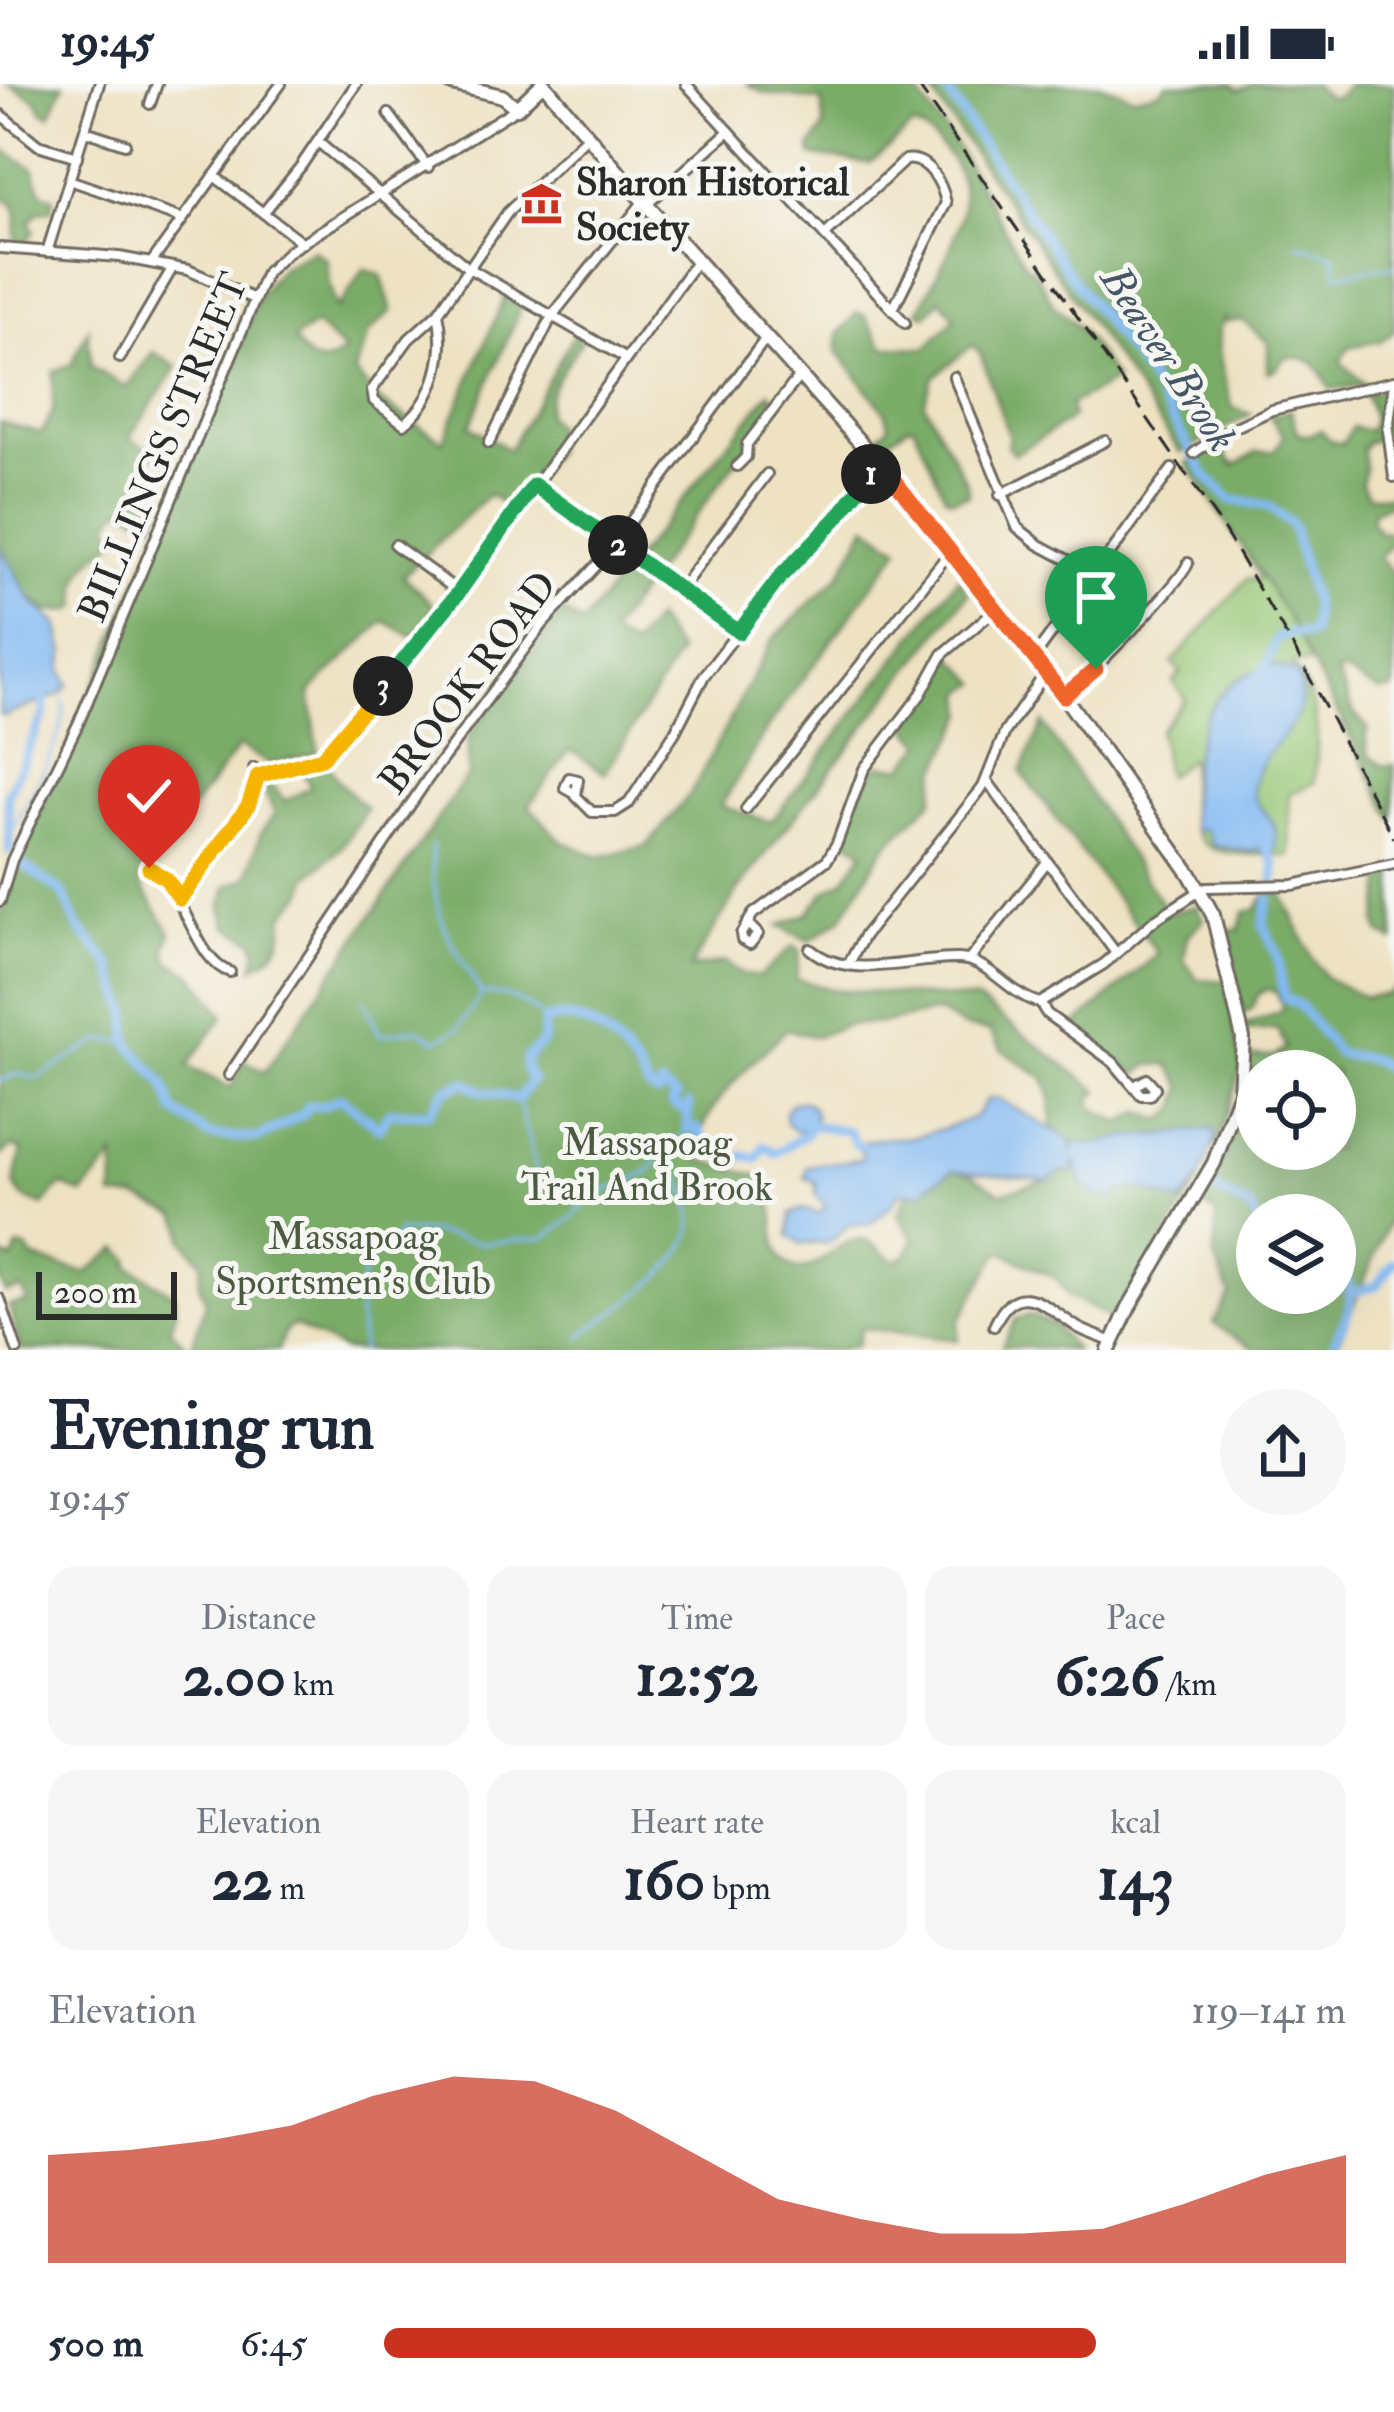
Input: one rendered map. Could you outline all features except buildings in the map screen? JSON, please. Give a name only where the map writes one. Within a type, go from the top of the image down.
[{"type":"main road","points":[[452,84],[502,96],[517,108],[543,84],[880,462],[1064,696],[1201,890],[1226,962],[1243,1038],[1240,1092],[1214,1163],[1111,1346]]},
{"type":"street","points":[[47,252],[100,84]]},
{"type":"street","points":[[150,104],[157,84]]},
{"type":"street","points":[[151,263],[281,84]]},
{"type":"street","points":[[264,212],[356,84]]},
{"type":"street","points":[[686,84],[905,323]]},
{"type":"street","name":"BILLINGS STREET","points":[[0,901],[9,866],[81,717],[272,264],[517,108]]},
{"type":"street","points":[[0,114],[38,145],[76,158]]},
{"type":"street","points":[[388,114],[428,167]]},
{"type":"street","points":[[85,131],[125,143]]},
{"type":"street","points":[[489,442],[552,316],[645,203],[729,131]]},
{"type":"street","points":[[438,314],[441,362],[426,396],[404,424],[376,404],[371,392],[409,339],[438,314],[521,197],[588,136]]},
{"type":"street","points":[[318,142],[467,267],[625,358]]},
{"type":"street","points":[[825,235],[905,160],[916,158],[927,165],[946,203],[892,309]]},
{"type":"street","points":[[214,176],[303,243]]},
{"type":"street","points":[[69,180],[183,219]]},
{"type":"street","points":[[0,248],[173,267],[198,273],[254,299]]},
{"type":"street","points":[[180,899],[248,806],[256,772],[309,764],[327,755],[459,592],[697,261]]},
{"type":"street","points":[[120,358],[173,267]]},
{"type":"street","name":"BROOK ROAD","points":[[229,1075],[427,780],[543,624],[615,543],[767,337]]},
{"type":"street","points":[[737,466],[801,374]]},
{"type":"street","points":[[954,376],[1000,495],[1022,533],[1094,574]]},
{"type":"street","points":[[1194,453],[1221,434],[1272,410],[1394,381],[1388,431],[1394,477]]},
{"type":"street","points":[[1000,495],[1105,441]]},
{"type":"street","points":[[574,793],[584,807],[598,813],[625,806],[668,744],[704,676],[781,576],[836,519],[880,462]]},
{"type":"street","points":[[1034,657],[1172,469]]},
{"type":"street","points":[[680,590],[767,474]]},
{"type":"street","points":[[534,485],[739,632]]},
{"type":"street","points":[[395,545],[412,551],[459,592]]},
{"type":"street","points":[[746,809],[950,552]]},
{"type":"street","points":[[1064,696],[1096,669],[1133,624],[1181,578],[1188,562]]},
{"type":"street","points":[[747,923],[826,860],[864,769],[921,694],[943,654],[995,610]]},
{"type":"street","points":[[848,965],[864,936],[987,781],[1005,732],[1046,673]]},
{"type":"street","points":[[987,781],[1116,953]]},
{"type":"street","points":[[0,858],[9,866]]},
{"type":"street","points":[[968,960],[1047,862]]},
{"type":"street","points":[[1040,1003],[1201,890],[1218,884],[1293,884],[1394,864]]},
{"type":"street","points":[[149,868],[166,879],[180,899],[215,965],[230,972]]},
{"type":"street","points":[[810,949],[829,962],[848,965],[968,960],[1040,1003],[1047,1014],[1113,1062],[1134,1086]]},
{"type":"street","points":[[994,1326],[1006,1304],[1028,1298],[1053,1307],[1111,1346]]},
{"type":"street","points":[[0,1299],[17,1350]]},
{"type":"green space","points":[[8,84],[64,84],[50,115],[35,99]]},
{"type":"green space","points":[[746,84],[911,84],[957,147],[1024,263],[1037,275],[1054,306],[1079,327],[1116,380],[1070,405],[1072,417],[1014,454],[1007,446],[1009,437],[981,354],[973,345],[933,377],[924,403],[967,483],[968,495],[945,496],[914,426],[880,447],[874,440],[889,426],[886,413],[837,351],[839,333],[857,313],[865,316],[884,347],[926,348],[955,318],[941,299],[926,315],[918,312],[957,230],[962,188],[956,167],[932,137],[912,127],[870,163],[812,156],[811,147],[824,128],[822,101],[764,93]]},
{"type":"green space","points":[[926,84],[1100,84],[1134,97],[1160,91],[1167,84],[1232,84],[1239,90],[1254,84],[1313,84],[1328,98],[1338,96],[1348,84],[1394,84],[1394,332],[1380,341],[1349,347],[1341,362],[1365,385],[1330,389],[1314,364],[1295,357],[1286,357],[1268,372],[1268,342],[1242,320],[1225,322],[1224,318],[1219,347],[1230,399],[1233,408],[1251,414],[1181,453]]},
{"type":"green space","points":[[0,148],[34,169],[41,192],[54,198],[52,210],[38,212],[30,222],[34,231],[26,242],[15,240],[13,203],[0,198]]},
{"type":"green space","points":[[313,250],[327,260],[337,309],[364,269],[381,275],[392,311],[368,333],[355,373],[380,401],[443,441],[506,294],[521,307],[470,426],[509,450],[574,334],[581,342],[549,396],[546,416],[555,426],[553,453],[510,509],[489,494],[403,576],[434,605],[414,637],[384,621],[310,692],[318,753],[269,764],[239,746],[138,880],[171,933],[166,948],[169,961],[192,974],[224,1016],[187,1066],[231,1088],[244,1061],[265,1072],[468,774],[468,738],[563,611],[582,624],[770,392],[778,404],[610,633],[632,647],[655,619],[679,653],[605,773],[570,749],[529,806],[561,841],[599,857],[647,846],[691,793],[772,640],[839,576],[867,525],[900,548],[768,727],[721,806],[771,822],[958,578],[969,593],[738,890],[690,968],[725,962],[741,974],[759,977],[793,946],[800,950],[796,979],[831,989],[978,1000],[1099,1091],[1091,1100],[1093,1108],[1121,1123],[1141,1112],[1161,1120],[1171,1115],[1183,1086],[1169,1064],[1149,1065],[1137,1074],[1072,1028],[1158,954],[1021,772],[1043,723],[1168,913],[1196,906],[1204,920],[1187,936],[1184,960],[1197,979],[1227,981],[1238,1050],[1236,1084],[1217,1146],[1212,1148],[1216,1135],[1210,1129],[1097,1144],[1075,1142],[1073,1153],[1052,1125],[1044,1078],[1002,1050],[990,1031],[963,1027],[931,1013],[847,1025],[815,1037],[787,1029],[728,1088],[705,1124],[701,1160],[760,1176],[771,1200],[781,1258],[797,1269],[814,1265],[857,1240],[869,1242],[897,1261],[907,1254],[914,1239],[898,1215],[909,1190],[917,1193],[953,1170],[971,1174],[1001,1193],[1049,1180],[1075,1159],[1083,1186],[1116,1191],[1136,1186],[1180,1203],[1198,1183],[1114,1320],[1069,1297],[1057,1279],[1000,1251],[959,1321],[958,1340],[862,1328],[856,1346],[834,1350],[343,1350],[294,1325],[285,1331],[278,1350],[191,1350],[206,1302],[199,1284],[202,1263],[183,1239],[177,1215],[137,1198],[113,1197],[115,1156],[83,1194],[61,1185],[43,1206],[23,1197],[14,1185],[22,1150],[13,1146],[0,1156],[0,921],[6,892],[262,291],[278,270]],"holes":[[[315,325],[344,351],[316,362],[294,339]]]},
{"type":"green space","points":[[88,330],[91,367],[126,387],[153,352],[177,367],[129,438],[154,452],[137,496],[160,509],[154,524],[120,508],[110,522],[115,542],[90,561],[81,576],[78,606],[71,611],[48,611],[17,587],[0,556],[0,422],[42,433],[53,410],[53,371],[71,365]]},
{"type":"green space","points":[[1365,394],[1387,394],[1382,439],[1362,449],[1361,483],[1369,496],[1394,496],[1392,504],[1373,511],[1371,520],[1379,532],[1394,533],[1394,542],[1378,558],[1394,573],[1394,685],[1392,690],[1379,691],[1344,671],[1337,673],[1355,715],[1368,728],[1369,756],[1384,766],[1394,765],[1394,820],[1287,616],[1187,463],[1218,447],[1234,466],[1256,452],[1275,451],[1284,436],[1270,417],[1291,410],[1298,433],[1307,436],[1321,430],[1331,441],[1342,443],[1352,427],[1370,431],[1373,417]]},
{"type":"green space","points":[[1222,443],[1228,459],[1308,514],[1312,663],[1291,663],[1313,706],[1317,750],[1314,783],[1289,794],[1290,856],[1235,854],[1204,844],[1191,816],[1190,759],[1166,776],[1159,731],[1185,699],[1173,681],[1181,672],[1172,663],[1247,579],[1261,579],[1203,480],[1198,457]]},
{"type":"green space","points":[[950,654],[979,683],[964,692],[966,714],[937,770],[933,800],[884,848],[841,919],[810,941],[778,926],[807,914],[826,891],[843,881],[864,852],[843,836],[863,785],[878,765],[903,767],[923,744],[906,725]]},
{"type":"green space","points":[[326,762],[367,809],[341,848],[308,877],[304,892],[283,916],[277,947],[253,967],[254,941],[227,926],[222,907],[227,886],[248,877],[261,832],[275,814],[261,784],[267,779],[285,801],[311,787],[303,772]]},
{"type":"green space","points":[[1394,869],[1394,941],[1380,933],[1377,924],[1384,878]]},
{"type":"green space","points":[[1281,891],[1326,978],[1364,997],[1387,994],[1394,988],[1394,1209],[1356,1300],[1356,1194],[1236,1194],[1236,1314],[1350,1314],[1335,1350],[1256,1350],[1213,1323],[1230,1295],[1214,1255],[1217,1215],[1202,1204],[1236,1126],[1236,1170],[1356,1170],[1356,1050],[1283,1050],[1278,1029],[1246,1031],[1245,1025],[1281,1012],[1283,1007],[1277,993],[1267,989],[1243,1015],[1223,930],[1239,930],[1244,912],[1256,910],[1266,894]]},
{"type":"green space","points":[[18,1247],[27,1248],[32,1258],[86,1273],[118,1248],[130,1260],[129,1266],[175,1295],[176,1313],[169,1328],[191,1350],[21,1350],[9,1306],[28,1302],[22,1289],[5,1293],[0,1255],[13,1260]]},
{"type":"green space","points":[[1030,1315],[1054,1325],[1075,1350],[1002,1346],[1016,1319]]},
{"type":"water","points":[[0,546],[33,603],[58,624],[65,652],[62,670],[69,685],[59,695],[4,716],[0,715]]},
{"type":"water","points":[[1273,665],[1296,673],[1301,705],[1254,782],[1254,797],[1276,832],[1276,851],[1267,856],[1258,848],[1254,852],[1214,846],[1205,829],[1195,831],[1191,794],[1196,750],[1208,712],[1233,683]]},
{"type":"water","points":[[997,1098],[1070,1140],[1073,1153],[1075,1142],[1097,1144],[1211,1129],[1216,1137],[1199,1180],[1180,1203],[1136,1189],[1111,1198],[1095,1194],[1086,1186],[1074,1159],[1074,1173],[1060,1172],[1049,1180],[953,1170],[928,1185],[925,1192],[899,1193],[869,1225],[850,1224],[830,1243],[801,1244],[789,1236],[791,1214],[802,1209],[820,1213],[826,1206],[816,1195],[816,1182],[805,1178],[808,1166],[861,1159],[856,1145],[946,1128],[972,1118],[987,1100]]},
{"type":"water","points":[[800,1101],[815,1116],[800,1131],[785,1116]]},
{"type":"waterway","name":"Beaver Brook","points":[[942,84],[1069,274],[1149,379],[1206,476],[1231,500],[1268,506],[1292,525],[1314,605],[1312,634],[1290,634]]},
{"type":"waterway","points":[[1297,244],[1334,255],[1337,274],[1394,266]]},
{"type":"waterway","name":"Beaver Brook","points":[[1258,675],[1267,666],[1276,639],[1284,636]]},
{"type":"waterway","points":[[8,837],[54,749],[63,700]]},
{"type":"waterway","points":[[10,851],[8,794],[45,712],[44,701]]},
{"type":"waterway","points":[[432,845],[438,908],[482,994],[517,1000],[546,1020]]},
{"type":"waterway","name":"Beaver Brook","points":[[1267,848],[1275,865],[1274,881]]},
{"type":"waterway","points":[[19,862],[63,893],[78,927],[111,965],[128,1013],[128,1042],[164,1084],[174,1111],[210,1136],[257,1139],[304,1114],[308,1106],[341,1098],[379,1128],[390,1112],[428,1114],[444,1091],[465,1082],[481,1091],[518,1099],[532,1080],[525,1069],[526,1058],[543,1042],[544,1022],[557,1018],[582,1022],[617,1045],[651,1090],[658,1094],[661,1086],[677,1097],[672,1103],[684,1111],[689,1104],[687,1128],[699,1129],[701,1137],[735,1162],[744,1155],[757,1159],[764,1146],[776,1153],[812,1125],[849,1131],[856,1145],[863,1146]]},
{"type":"waterway","name":"Beaver Brook","points":[[1269,898],[1263,924],[1277,954],[1284,997],[1299,1005],[1338,1054],[1374,1060],[1394,1073]]},
{"type":"waterway","points":[[364,1001],[380,1035],[417,1029],[436,1040],[458,1029],[482,994]]},
{"type":"waterway","points":[[0,1081],[17,1074],[37,1078],[101,1040],[128,1042]]},
{"type":"waterway","points":[[518,1099],[541,1189]]},
{"type":"waterway","points":[[580,1337],[650,1285],[682,1252],[692,1216],[672,1152],[673,1142],[693,1127]]},
{"type":"waterway","points":[[362,1350],[359,1303],[365,1270],[372,1256],[396,1244],[397,1232],[432,1232],[482,1243],[544,1238],[590,1198],[650,1172],[673,1142]]},
{"type":"waterway","points":[[1210,1187],[1236,1201]]},
{"type":"waterway","name":"Beaver Brook","points":[[1356,1292],[1377,1285],[1394,1263]]},
{"type":"waterway","points":[[1331,1350],[1347,1314]]},
{"type":"railway","points":[[917,84],[1221,525],[1295,650],[1394,838]]},
{"type":"place","name":"Sharon Historical Society","points":[[542,203]]},
{"type":"route","points":[[149,868],[166,879],[180,899],[248,806],[258,776],[309,764],[331,752],[459,592],[534,485],[739,632],[880,462],[1064,696],[1096,669]]},
{"type":"park label","name":"Massapoag Trail And Brook","points":[[647,1164]]},
{"type":"park label","name":"Massapoag Sportsmen's Club","points":[[353,1258]]}]
